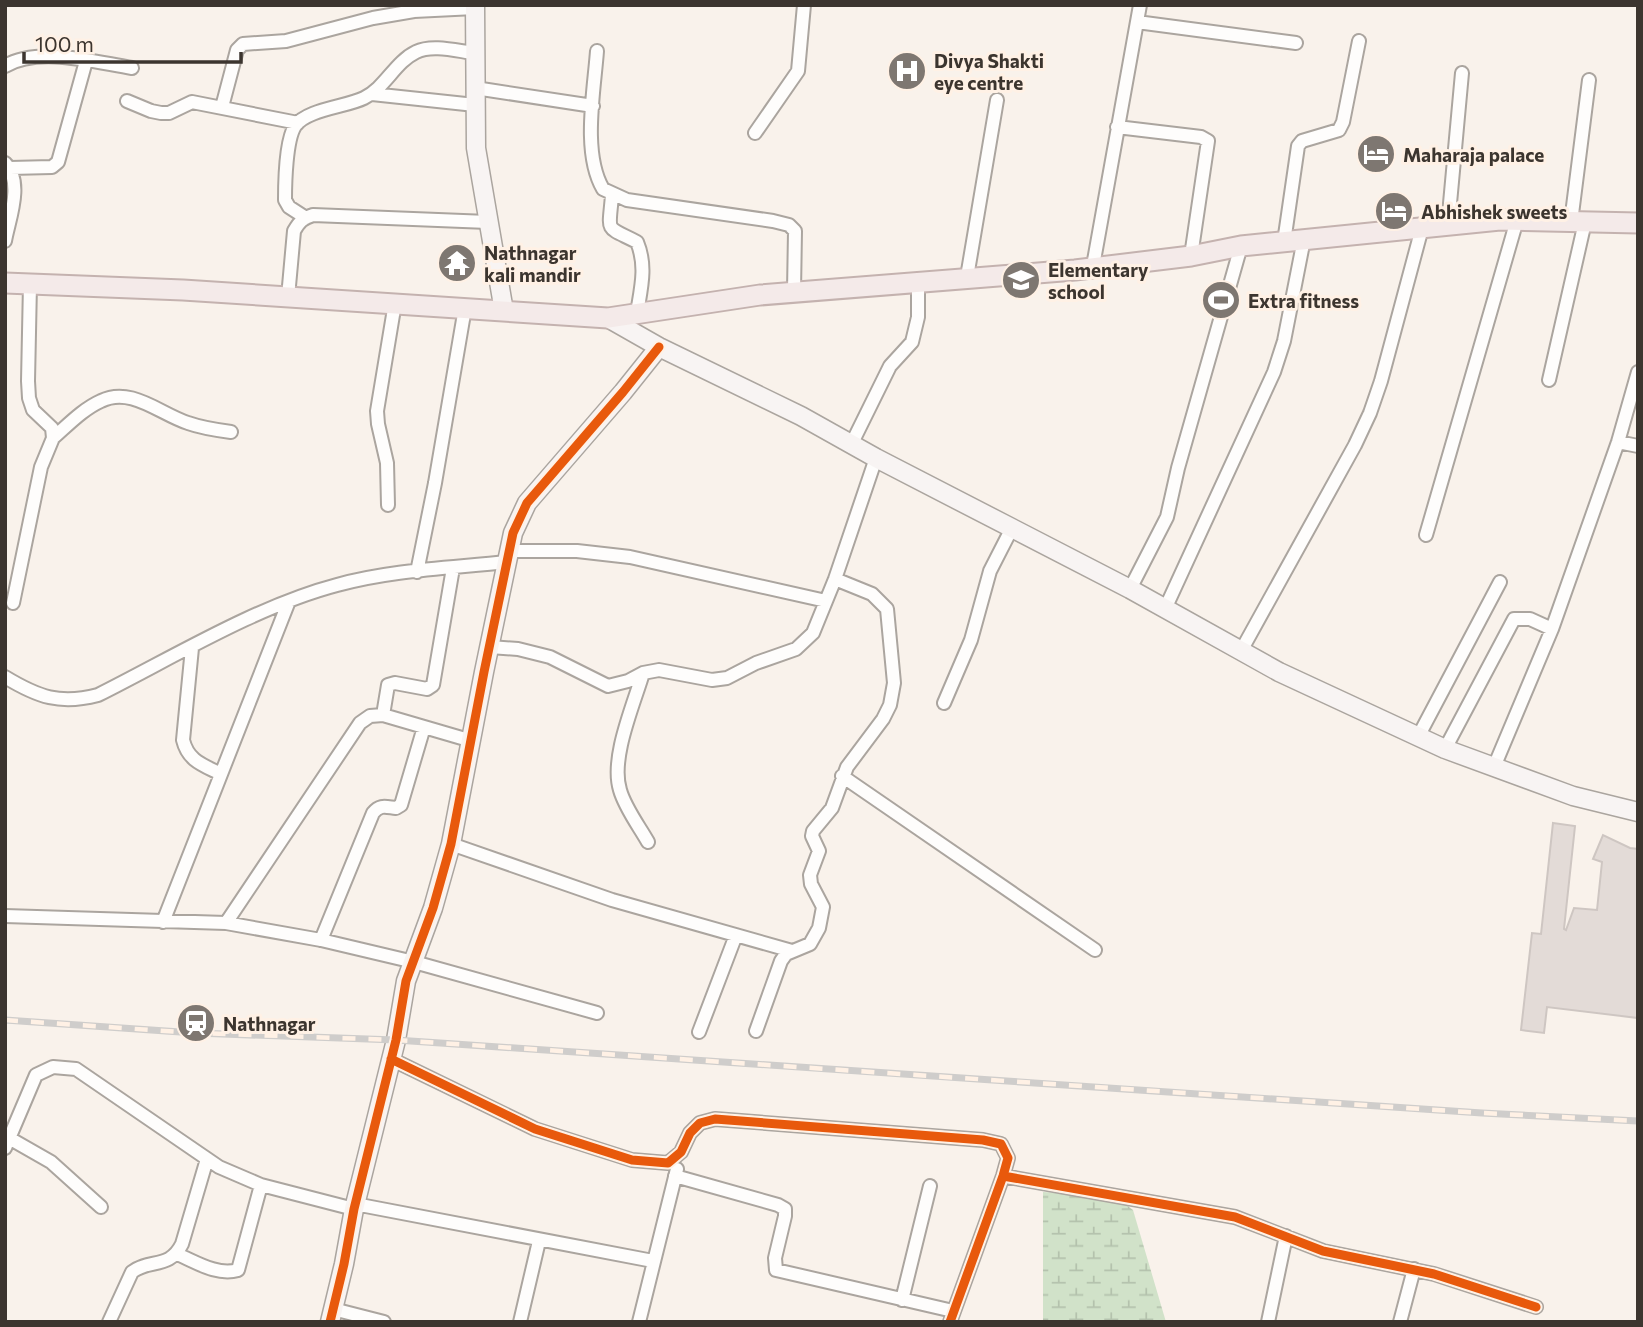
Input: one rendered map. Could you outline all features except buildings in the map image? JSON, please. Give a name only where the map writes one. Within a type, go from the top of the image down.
[{"type":"main road","points":[[5,283],[395,303],[608,318],[794,291],[1075,270],[1191,256],[1241,246],[1448,225],[1517,220],[1638,223]]},
{"type":"street","points":[[755,133],[798,71],[804,5]]},
{"type":"street","points":[[1093,266],[1140,5]]},
{"type":"street","points":[[222,107],[237,50],[243,44],[286,41],[373,18],[414,11],[475,7],[475,148],[504,311]]},
{"type":"street","points":[[1137,22],[1296,43]]},
{"type":"street","points":[[1284,242],[1298,146],[1302,141],[1339,130],[1343,122],[1359,41]]},
{"type":"street","points":[[306,218],[289,208],[285,200],[291,133],[298,123],[328,108],[357,101],[372,94],[416,52],[436,49],[474,53]]},
{"type":"street","points":[[597,51],[593,164],[603,189],[627,200],[789,225],[795,231],[796,240],[794,291]]},
{"type":"street","points":[[5,66],[18,59],[45,55],[132,68]]},
{"type":"street","points":[[5,241],[14,183],[8,166],[52,167],[58,162],[86,61]]},
{"type":"street","points":[[1448,225],[1462,73]]},
{"type":"street","points":[[1549,380],[1578,222],[1589,80]]},
{"type":"street","points":[[372,94],[475,97],[593,106]]},
{"type":"street","points":[[127,100],[161,113],[169,113],[192,102],[298,123]]},
{"type":"street","points":[[967,277],[997,100]]},
{"type":"street","points":[[1117,127],[1208,141],[1191,256]]},
{"type":"street","points":[[612,195],[612,231],[637,242],[642,254],[644,267],[637,313]]},
{"type":"street","points":[[288,297],[294,231],[298,222],[313,215],[488,222]]},
{"type":"street","points":[[1426,535],[1517,220]]},
{"type":"street","points":[[1241,651],[1355,445],[1370,412],[1422,228]]},
{"type":"street","points":[[1165,609],[1275,372],[1284,341],[1304,239]]},
{"type":"street","points":[[1130,589],[1167,517],[1178,468],[1241,246]]},
{"type":"street","points":[[851,445],[890,366],[912,342],[918,317],[918,281]]},
{"type":"street","points":[[30,284],[27,381],[29,398],[33,410],[52,428],[53,438]]},
{"type":"street","points":[[388,505],[387,463],[377,411],[395,303]]},
{"type":"street","points":[[417,572],[465,308]]},
{"type":"street","points":[[608,318],[1130,589],[1279,672],[1445,749],[1573,796],[1638,812]]},
{"type":"street","points":[[384,1322],[331,1316],[354,1206],[391,1059],[404,990],[433,908],[451,844],[513,533],[527,503],[615,402],[659,346]]},
{"type":"street","points":[[1494,767],[1552,629],[1618,442],[1638,372]]},
{"type":"street","points":[[13,603],[41,467],[53,438],[89,408],[115,396],[132,398],[188,424],[231,432]]},
{"type":"street","points":[[1618,442],[1638,446]]},
{"type":"street","points":[[490,647],[518,649],[550,657],[608,686],[659,670],[712,680],[727,678],[756,663],[796,649],[813,633],[835,579],[876,458]]},
{"type":"street","points":[[944,703],[971,640],[986,582],[1012,528]]},
{"type":"street","points":[[5,677],[40,695],[59,700],[78,700],[98,695],[289,601],[340,584],[453,568],[508,556],[577,551],[630,557],[826,601]]},
{"type":"street","points":[[383,715],[388,685],[395,683],[427,689],[433,685],[453,568]]},
{"type":"street","points":[[757,1031],[781,961],[786,954],[810,944],[819,928],[823,906],[811,884],[810,875],[819,851],[812,836],[817,825],[832,808],[842,776],[883,719],[890,705],[894,683],[887,609],[872,594],[835,579]]},
{"type":"street","points":[[1418,737],[1500,582]]},
{"type":"street","points":[[163,922],[289,601]]},
{"type":"street","points":[[1445,749],[1514,619],[1530,619],[1552,629]]},
{"type":"street","points":[[192,648],[183,740],[186,751],[194,761],[221,774]]},
{"type":"street","points":[[643,673],[620,751],[618,781],[620,792],[648,842]]},
{"type":"street","points":[[226,923],[360,723],[370,716],[383,715],[472,741]]},
{"type":"street","points":[[321,940],[373,813],[384,806],[396,808],[401,805],[424,727]]},
{"type":"street","points":[[842,776],[1095,950]]},
{"type":"street","points":[[451,844],[602,896],[792,951]]},
{"type":"street","points":[[5,916],[226,923],[321,940],[414,962],[597,1013]]},
{"type":"street","points":[[699,1032],[736,935]]},
{"type":"street","points":[[391,1059],[535,1129],[632,1160],[651,1163],[668,1163],[681,1152]]},
{"type":"street","points":[[101,1206],[37,1152],[7,1143],[36,1075],[54,1067],[76,1069],[207,1159],[238,1177],[261,1185],[354,1206],[653,1261]]},
{"type":"street","points":[[639,1322],[653,1261],[681,1152],[690,1133],[700,1123],[715,1119],[983,1140],[1000,1144],[1008,1158],[951,1316],[902,1300],[776,1270],[775,1258],[785,1209],[675,1176]]},
{"type":"street","points":[[108,1322],[132,1272],[177,1254],[207,1159]]},
{"type":"street","points":[[1003,1176],[1236,1217],[1342,1256],[1414,1269],[1536,1307]]},
{"type":"street","points":[[177,1254],[214,1270],[238,1270],[261,1185]]},
{"type":"street","points":[[902,1300],[930,1186]]},
{"type":"street","points":[[1268,1322],[1286,1236]]},
{"type":"street","points":[[520,1322],[538,1241]]},
{"type":"street","points":[[1400,1322],[1414,1269]]},
{"type":"green space","points":[[1043,1192],[1115,1196],[1133,1210],[1166,1322],[1043,1322]]},
{"type":"railway","points":[[5,1020],[195,1033],[396,1040],[1482,1113],[1638,1121]]},
{"type":"cycle path","points":[[330,1322],[354,1209],[396,1040],[406,981],[433,908],[451,844],[513,533],[527,503],[659,347]]},
{"type":"cycle path","points":[[391,1059],[535,1129],[632,1160],[668,1163],[681,1152],[690,1133],[700,1123],[715,1119],[983,1140],[1001,1144],[1008,1158],[1003,1176],[950,1322]]},
{"type":"cycle path","points":[[1003,1176],[1235,1217],[1323,1251],[1434,1274],[1536,1307]]},
{"type":"place","name":"Divya Shakti eye centre","points":[[907,71]]},
{"type":"place","name":"Maharaja palace","points":[[1376,154]]},
{"type":"place","name":"Abhishek sweets","points":[[1394,211]]},
{"type":"place","name":"Nathnagar kali mandir","points":[[457,263]]},
{"type":"place","name":"Elementary school","points":[[1021,280]]},
{"type":"place","name":"Extra fitness","points":[[1221,300]]},
{"type":"place","name":"Nathnagar","points":[[196,1023]]}]
